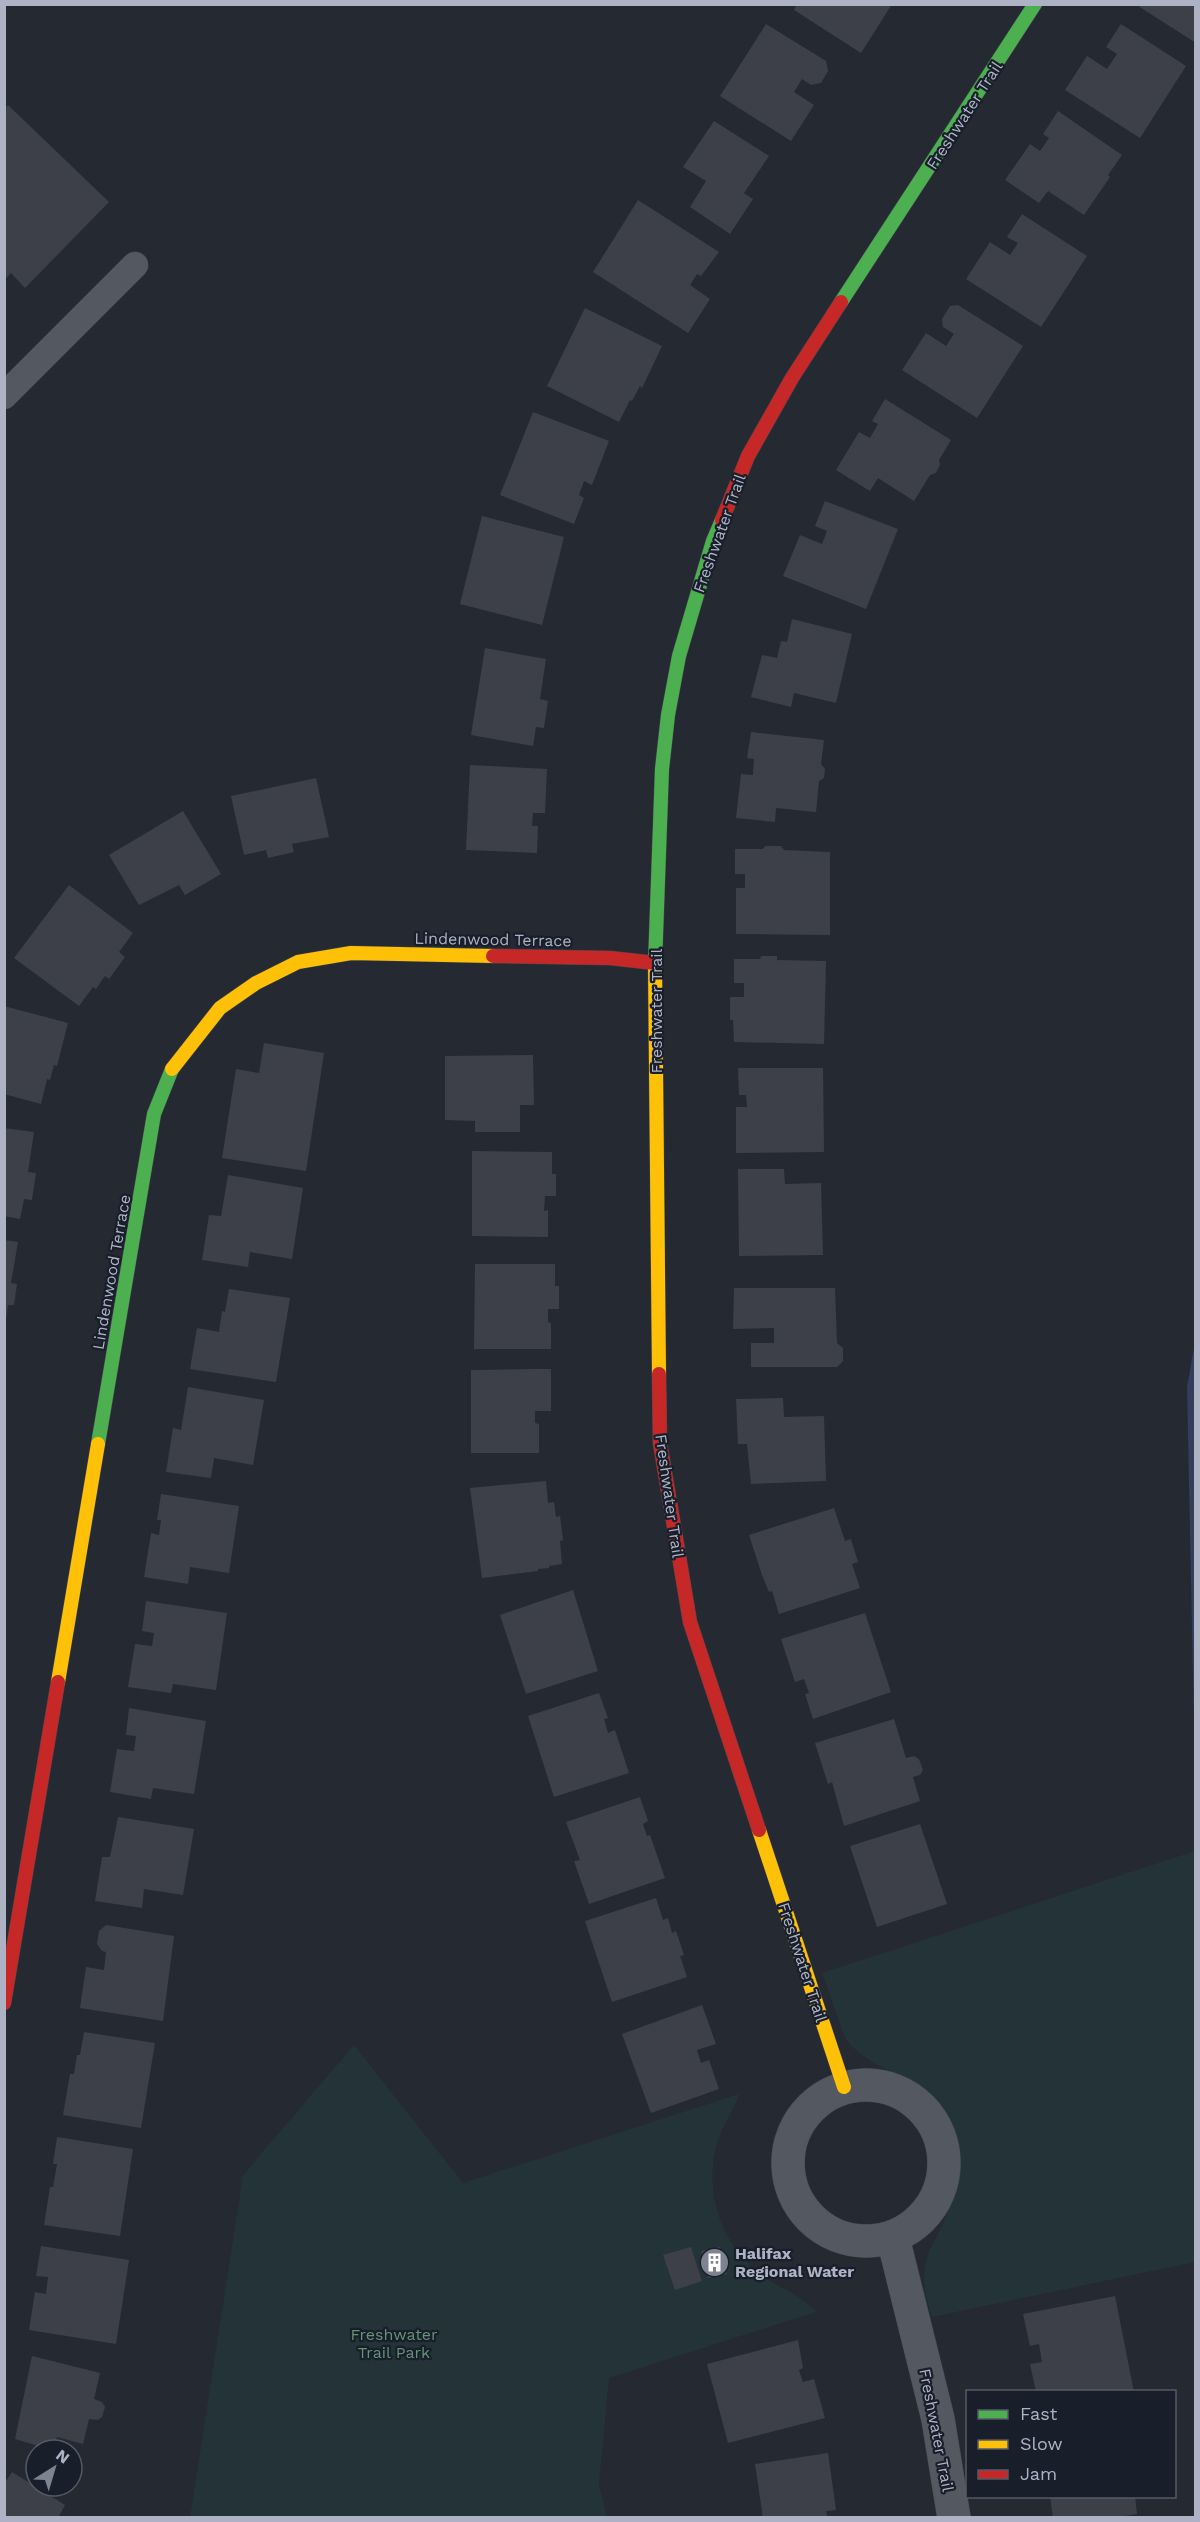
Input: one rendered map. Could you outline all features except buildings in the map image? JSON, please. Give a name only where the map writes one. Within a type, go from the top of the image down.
[{"type":"street","name":"Freshwater Trail","points":[[844,2087],[690,1622],[660,1443],[655,963],[662,769],[668,715],[680,656],[713,540],[748,456],[792,378],[1035,4]]},
{"type":"street","name":"Lindenwood Terrace","points":[[4,2003],[154,1114],[174,1063],[220,1008],[256,983],[298,962],[351,953],[610,958],[655,963]]},
{"type":"street","points":[[871,2084],[897,2090],[920,2105],[936,2127],[945,2152],[944,2180],[934,2205],[916,2225],[893,2238],[867,2242],[843,2238],[820,2227],[802,2210],[791,2187],[787,2162],[792,2137],[803,2115],[821,2098],[844,2087],[871,2084]]},
{"type":"street","name":"Freshwater Trail","points":[[893,2238],[938,2419],[954,2517]]},
{"type":"lane","points":[[4,396],[135,265]]},
{"type":"green space","points":[[1195,1851],[1195,2262],[932,2317],[926,2295],[924,2273],[929,2253],[950,2204],[953,2179],[947,2141],[937,2118],[916,2091],[899,2077],[859,2053],[845,2038],[822,1973]]},
{"type":"green space","name":"Freshwater Trail Park","points":[[354,2045],[463,2183],[739,2094],[718,2140],[714,2158],[712,2177],[714,2195],[724,2230],[745,2260],[759,2273],[803,2300],[816,2312],[609,2378],[599,2484],[607,2517],[190,2518],[243,2175]]},
{"type":"water","points":[[1195,1342],[1195,1773],[1187,1387]]},
{"type":"traffic: fast","points":[[841,302],[1035,4]]},
{"type":"traffic: fast","points":[[655,964],[662,769],[668,715],[679,656],[713,541],[722,520]]},
{"type":"traffic: fast","points":[[98,1444],[154,1114],[172,1069]]},
{"type":"traffic: slow","points":[[172,1069],[220,1008],[256,983],[298,962],[351,953],[493,956]]},
{"type":"traffic: slow","points":[[655,964],[659,1374]]},
{"type":"traffic: slow","points":[[58,1682],[98,1444]]},
{"type":"traffic: slow","points":[[759,1830],[844,2087]]},
{"type":"traffic: jam","points":[[722,520],[748,456],[792,378],[841,302]]},
{"type":"traffic: jam","points":[[493,956],[610,958],[655,963]]},
{"type":"traffic: jam","points":[[659,1374],[660,1443],[690,1622],[759,1830]]},
{"type":"traffic: jam","points":[[4,2003],[58,1682]]},
{"type":"place","name":"Halifax Regional Water","points":[[714,2262]]}]
